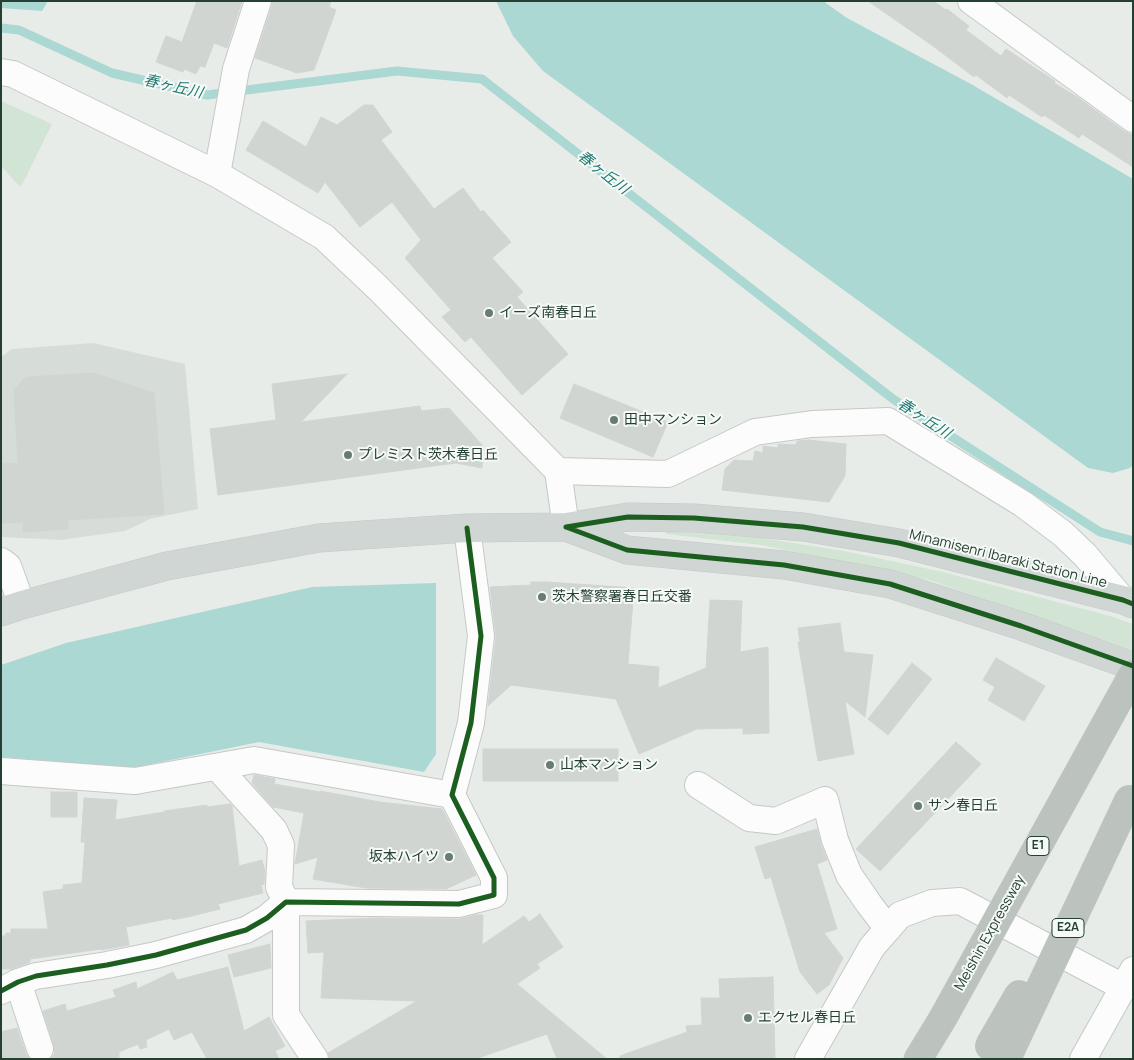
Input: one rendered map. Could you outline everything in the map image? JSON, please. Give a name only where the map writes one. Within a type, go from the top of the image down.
[{"type":"highway","name":"Meishin Expressway","points":[[918,1059],[943,1018],[1133,674]]},
{"type":"highway","name":"E2A","points":[[997,1055],[1131,796]]},
{"type":"main road","name":"Minamisenri Ibaraki Station Line","points":[[11,609],[167,566],[319,538],[467,528],[566,527],[628,517],[694,518],[802,526],[899,544],[1128,602]]},
{"type":"main road","name":"Minamisenri Ibaraki Station Line","points":[[566,527],[627,550],[784,565],[890,584],[1021,626],[1133,666]]},
{"type":"street","points":[[217,174],[236,69],[258,1]]},
{"type":"street","points":[[971,1],[1133,119]]},
{"type":"street","points":[[1,72],[13,74],[217,174],[324,237],[378,288],[558,471],[566,527]]},
{"type":"street","points":[[558,471],[668,474],[755,432],[812,424],[888,421],[1022,504],[1063,534],[1128,602]]},
{"type":"street","points":[[40,1049],[10,987],[36,976],[156,956],[237,933],[267,918],[286,902],[459,904],[494,895],[494,878],[452,795],[471,723],[481,636],[467,528]]},
{"type":"street","points":[[1,561],[8,566],[11,609]]},
{"type":"street","points":[[1,771],[135,781],[254,760],[452,795]]},
{"type":"street","points":[[217,767],[274,830],[281,845],[279,887],[286,902],[286,1015],[315,1059]]},
{"type":"street","points":[[698,785],[749,818],[776,821],[826,800],[835,840],[849,875],[888,928]]},
{"type":"street","points":[[808,1059],[872,947],[900,915],[932,903],[960,901],[1128,978],[1083,1059]]},
{"type":"shaded area","points":[[93,343],[185,364],[198,509],[150,519],[125,531],[60,540],[1,537],[1,357],[12,349]]},
{"type":"green space","points":[[1,101],[52,124],[20,187],[1,166]]},
{"type":"green space","points":[[665,531],[761,538],[844,551],[943,572],[1110,616],[1133,624],[1133,650],[929,580],[761,545],[666,534]]},
{"type":"water","points":[[1,1],[48,1],[42,11],[1,8]]},
{"type":"water","points":[[496,1],[823,1],[847,18],[971,84],[1133,179],[1133,465],[1130,468],[1113,473],[1088,468],[543,71],[513,36]]},
{"type":"water","points":[[436,583],[436,754],[424,772],[259,742],[132,768],[1,757],[1,665],[66,643],[312,587]]},
{"type":"building","points":[[197,1],[242,1],[227,48],[214,43],[205,67],[200,66],[196,74],[184,69],[183,72],[156,62],[166,36],[182,42]]},
{"type":"building","points":[[273,1],[331,1],[329,7],[336,10],[314,70],[297,73],[255,58]]},
{"type":"building","points":[[868,1],[933,1],[947,9],[969,26],[966,30],[1001,56],[1006,49],[1055,81],[1054,83],[1124,131],[1133,135],[1133,167],[1082,134],[1079,138],[1009,95],[1007,98],[976,75],[974,77]]},
{"type":"building","points":[[364,105],[373,105],[392,132],[381,140],[434,209],[463,188],[481,212],[483,210],[511,242],[492,258],[523,292],[517,297],[568,354],[522,395],[471,337],[465,342],[442,317],[451,310],[405,258],[421,240],[392,202],[360,227],[325,182],[318,193],[246,150],[263,121],[306,147],[321,117],[337,125]]},
{"type":"building","points":[[94,373],[154,393],[164,514],[68,520],[68,529],[23,532],[23,522],[1,523],[1,464],[18,463],[14,390],[26,377]]},
{"type":"building","name":"プレミスト茨木春日丘","points":[[347,374],[301,422],[420,406],[421,411],[449,408],[483,446],[482,468],[456,463],[218,495],[210,429],[276,420],[272,384]]},
{"type":"building","name":"田中マンション","points":[[574,384],[668,422],[653,457],[560,418]]},
{"type":"building","points":[[809,440],[846,444],[845,476],[829,502],[722,490],[725,469],[734,460],[753,461],[755,451],[763,453],[763,446],[778,448],[778,444],[796,445],[797,441]]},
{"type":"building","points":[[531,582],[634,588],[628,664],[659,667],[658,688],[706,668],[710,600],[742,601],[740,652],[768,647],[769,733],[743,734],[743,728],[697,729],[639,754],[616,699],[511,685],[488,706],[496,637],[490,587],[531,585]]},
{"type":"building","points":[[840,623],[844,652],[873,655],[865,717],[845,701],[854,754],[818,761],[798,642],[800,642],[798,628]]},
{"type":"building","points":[[996,658],[1045,686],[1024,721],[988,700],[995,687],[983,680]]},
{"type":"building","points":[[912,663],[932,679],[888,735],[868,719]]},
{"type":"building","name":"サン春日丘","points":[[956,742],[981,764],[880,871],[856,849]]},
{"type":"building","name":"山本マンション","points":[[483,749],[618,749],[618,781],[483,781]]},
{"type":"building","points":[[254,775],[275,779],[274,784],[380,802],[442,809],[476,875],[446,889],[366,888],[313,879],[318,857],[295,864],[304,813],[273,807],[252,783]]},
{"type":"building","points":[[51,792],[77,792],[77,817],[51,817]]},
{"type":"building","points":[[84,798],[117,800],[115,820],[207,805],[207,807],[230,804],[232,806],[239,866],[262,860],[265,871],[264,884],[261,885],[263,893],[218,904],[220,909],[192,916],[126,927],[129,945],[30,959],[30,962],[11,969],[1,969],[1,936],[11,933],[11,929],[48,929],[43,892],[63,889],[63,885],[82,883],[85,842],[81,842]]},
{"type":"building","points":[[817,829],[827,860],[817,864],[837,929],[824,933],[843,958],[829,985],[817,994],[800,972],[771,877],[765,879],[755,847]]},
{"type":"building","points":[[540,914],[563,947],[537,964],[540,968],[517,984],[607,1059],[557,1059],[547,1034],[475,1059],[330,1059],[328,1053],[417,1001],[321,998],[324,952],[308,953],[306,921],[375,918],[459,919],[483,915],[482,945],[524,916],[529,922]]},
{"type":"building","points":[[270,944],[271,968],[234,977],[228,955]]},
{"type":"building","points":[[228,967],[244,1031],[269,1017],[285,1046],[275,1051],[279,1059],[207,1059],[192,1032],[174,1040],[169,1029],[146,1040],[147,1047],[140,1049],[138,1044],[119,1052],[119,1059],[51,1059],[55,1053],[54,1045],[43,1011],[65,1004],[67,1011],[116,997],[113,990],[136,982],[137,989],[173,972],[177,980]]},
{"type":"building","name":"エクセル春日丘","points":[[773,977],[775,1059],[620,1059],[620,1056],[687,1032],[686,1026],[702,1025],[701,998],[720,998],[719,979]]},
{"type":"building","points":[[17,1028],[29,1059],[1,1059],[1,1032]]},
{"type":"waterway","name":"春ヶ丘川","points":[[1,28],[19,30],[112,73],[207,95],[397,71],[482,79],[893,399],[1100,532],[1133,541]]},
{"type":"cycle path","points":[[566,527],[628,517],[694,518],[803,527],[899,543],[1133,604]]},
{"type":"cycle path","points":[[566,527],[627,550],[784,565],[890,584],[1021,626],[1133,666]]},
{"type":"cycle path","points":[[1,991],[18,982],[36,976],[156,955],[246,930],[267,918],[286,902],[459,904],[494,895],[494,878],[452,795],[471,723],[481,636],[467,528]]},
{"type":"place","name":"イーズ南春日丘","points":[[489,313]]},
{"type":"place","name":"田中マンション","points":[[614,420]]},
{"type":"place","name":"プレミスト茨木春日丘","points":[[348,455]]},
{"type":"place","name":"茨木警察署春日丘交番","points":[[542,597]]},
{"type":"place","name":"山本マンション","points":[[550,765]]},
{"type":"place","name":"サン春日丘","points":[[918,806]]},
{"type":"place","name":"坂本ハイツ","points":[[449,857]]},
{"type":"place","name":"エクセル春日丘","points":[[748,1018]]}]
